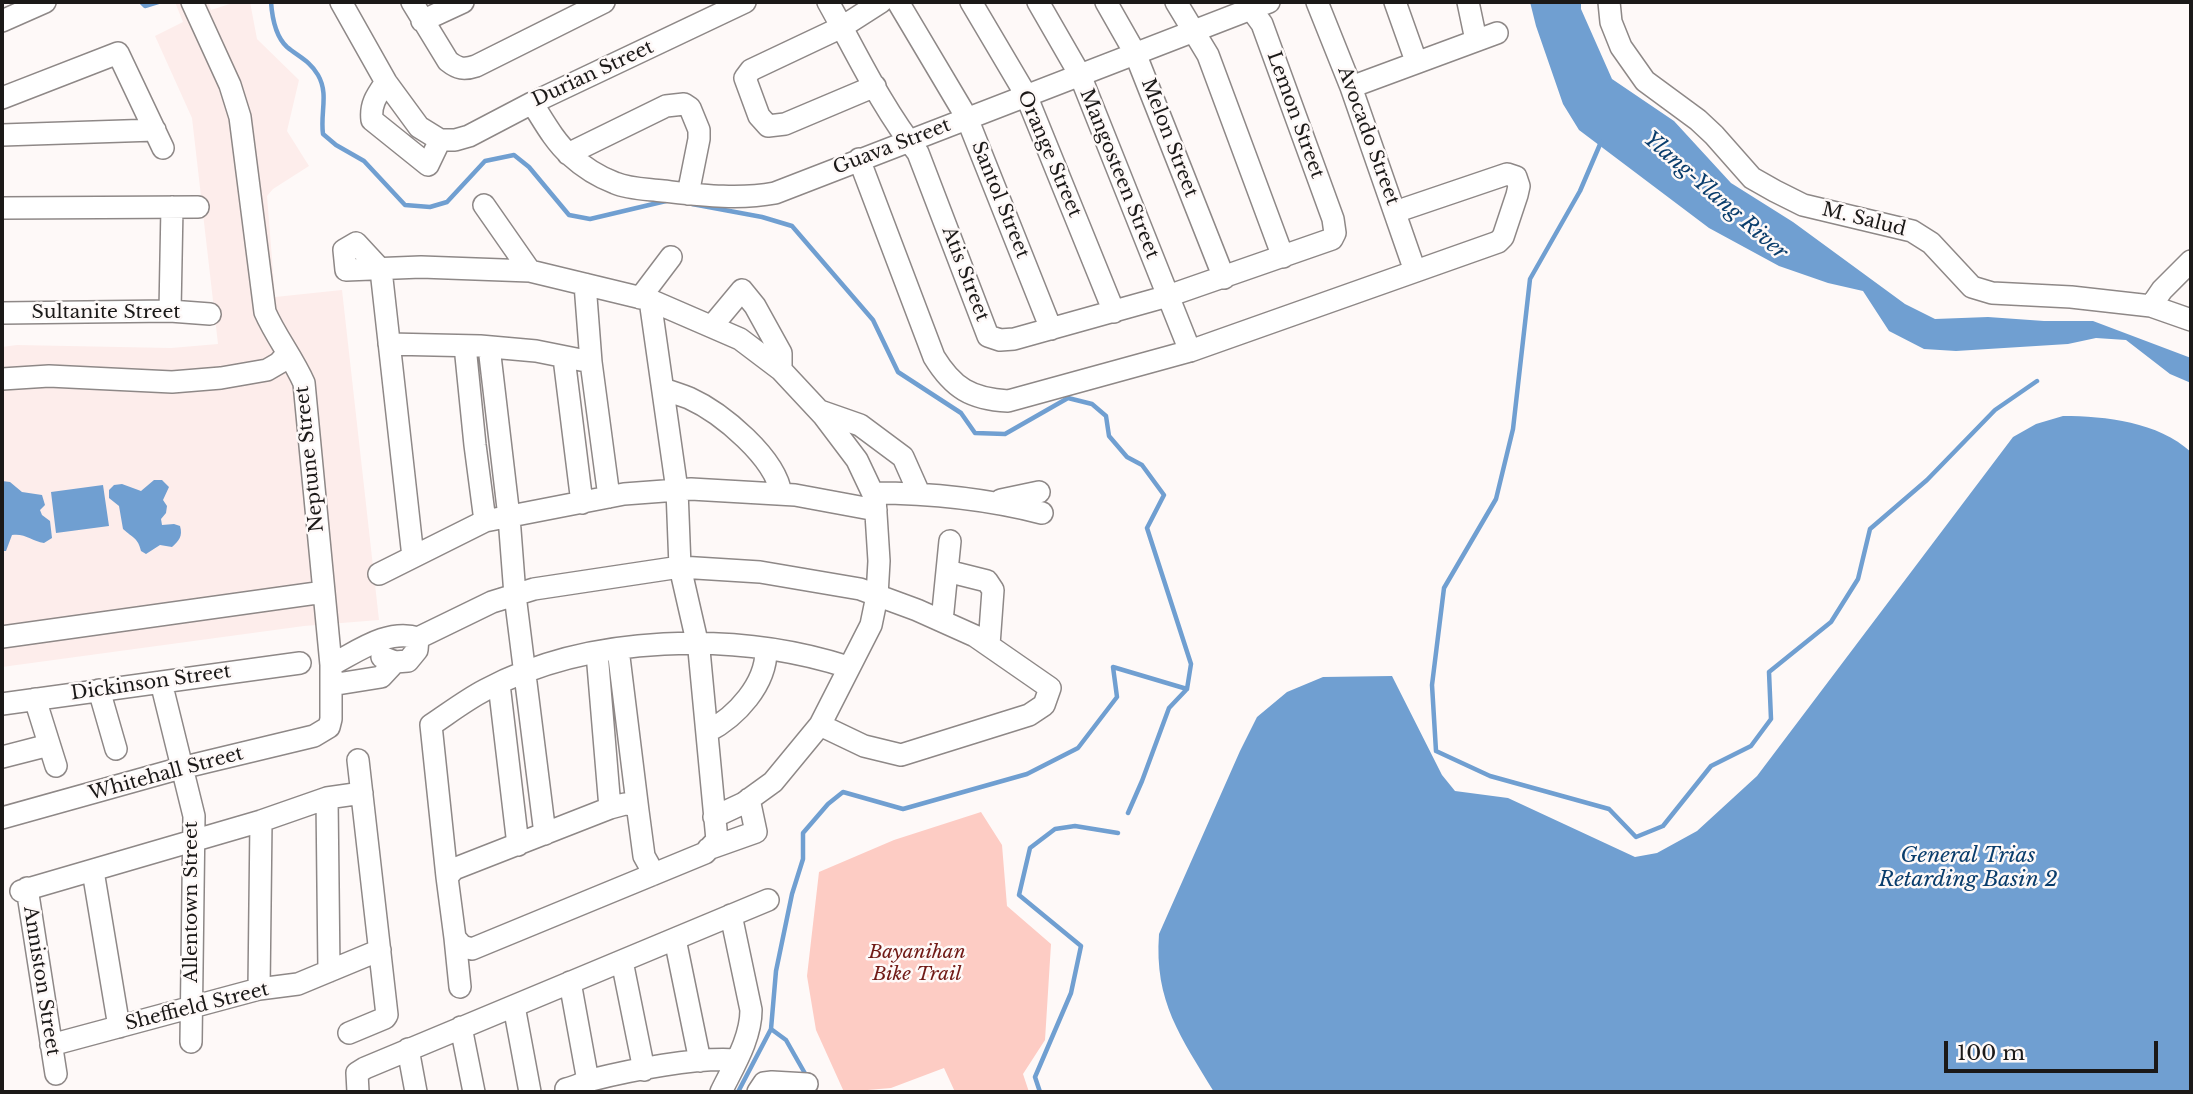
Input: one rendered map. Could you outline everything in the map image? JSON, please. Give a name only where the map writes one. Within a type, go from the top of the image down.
[{"type":"street","points":[[2,21],[45,2]]},
{"type":"street","points":[[341,2],[386,82],[419,127],[440,141],[428,165],[372,120],[371,109],[375,97],[386,82]]},
{"type":"street","points":[[412,2],[448,61],[456,68],[465,69],[604,2]]},
{"type":"street","points":[[422,21],[463,2]]},
{"type":"street","name":"Durian Street","points":[[440,141],[469,136],[532,103],[745,2]]},
{"type":"street","name":"Atis Street","points":[[828,2],[875,86],[918,153],[988,336],[1000,340],[1014,340],[1168,296],[1325,243],[1335,233]]},
{"type":"street","points":[[875,86],[776,127],[768,127],[759,116],[747,83],[747,73],[842,27],[881,2]]},
{"type":"street","name":"Santol Street","points":[[898,2],[967,118],[1051,329]]},
{"type":"street","name":"Orange Street","points":[[971,2],[1026,95],[1114,312]]},
{"type":"street","name":"Mangosteen Street","points":[[1038,2],[1080,75],[1190,351]]},
{"type":"street","name":"Melon Street","points":[[1106,2],[1135,53],[1224,278]]},
{"type":"street","points":[[1176,2],[1208,55],[1283,257]]},
{"type":"street","name":"Avocado Street","points":[[1317,2],[1351,87],[1415,271]]},
{"type":"street","points":[[1395,2],[1416,61]]},
{"type":"street","points":[[1468,2],[1476,40]]},
{"type":"street","name":"M. Salud","points":[[1609,2],[1611,22],[1621,47],[1645,81],[1714,135],[1752,178],[1775,191],[1803,205],[1912,231],[1931,243],[1972,287],[1992,293],[2071,297],[2151,306],[2191,320]]},
{"type":"street","name":"Guava Street","points":[[532,103],[568,154],[616,184],[688,194],[759,196],[775,193],[1080,75],[1255,4]]},
{"type":"street","name":"Lemon Street","points":[[1255,4],[1333,219],[1335,233]]},
{"type":"street","name":"Neptune Street","points":[[195,10],[230,85],[240,117],[265,312],[304,383],[331,675],[329,727]]},
{"type":"street","points":[[1351,87],[1497,33]]},
{"type":"street","points":[[2,98],[118,53],[159,139],[2,135]]},
{"type":"street","points":[[568,154],[666,106],[684,104],[690,107],[699,130],[688,194]]},
{"type":"street","points":[[859,159],[934,357],[946,376],[967,393],[988,400],[1008,401],[1190,351],[1499,242],[1517,195],[1516,177],[1507,174],[1395,212]]},
{"type":"street","points":[[484,205],[530,271]]},
{"type":"street","points":[[170,311],[172,207]]},
{"type":"street","points":[[2,208],[198,207]]},
{"type":"street","points":[[483,268],[505,235]]},
{"type":"street","points":[[455,938],[463,946],[471,948],[705,853],[717,840],[697,643],[680,567],[677,490],[663,389],[645,299],[671,257]]},
{"type":"street","points":[[2151,306],[2162,290],[2191,261]]},
{"type":"street","points":[[414,556],[381,270],[421,267],[530,271],[645,299],[740,338],[781,370],[820,411],[857,460],[875,501],[879,561],[877,596],[870,625],[820,725],[773,782],[749,799],[714,817]]},
{"type":"street","points":[[584,284],[591,362],[609,497]]},
{"type":"street","points":[[712,326],[742,290],[755,306],[781,354],[781,370]]},
{"type":"street","name":"Sultanite Street","points":[[2,313],[170,311],[209,314]]},
{"type":"street","points":[[389,344],[536,351],[591,362]]},
{"type":"street","points":[[466,346],[485,521]]},
{"type":"street","points":[[489,347],[509,517],[515,595],[545,834]]},
{"type":"street","points":[[2,379],[49,376],[172,382],[209,379],[260,372],[279,363],[288,354]]},
{"type":"street","points":[[564,358],[582,503]]},
{"type":"street","points":[[663,389],[690,399],[729,423],[762,456],[779,483],[781,494]]},
{"type":"street","points":[[820,411],[860,425],[903,457],[919,493]]},
{"type":"street","points":[[379,574],[485,521],[609,497],[677,490],[875,501],[919,493],[992,502],[1041,502]]},
{"type":"street","points":[[942,621],[950,541]]},
{"type":"street","points":[[331,675],[386,637],[405,634],[418,638],[463,615],[515,595],[595,578],[680,567],[760,572],[860,589],[942,621],[989,645],[1050,688],[1044,705],[1029,715],[901,755],[864,746],[820,725]]},
{"type":"street","points":[[947,571],[987,581],[993,590],[989,645]]},
{"type":"street","points":[[2,637],[324,592]]},
{"type":"street","points":[[372,645],[382,657],[395,662],[408,661],[417,650],[418,638]]},
{"type":"street","points":[[460,986],[431,725],[485,690],[525,673],[575,657],[608,651],[697,643],[818,657],[848,667]]},
{"type":"street","points":[[707,732],[722,724],[749,695],[764,666],[766,649]]},
{"type":"street","points":[[608,651],[610,808]]},
{"type":"street","points":[[608,651],[644,856],[654,874]]},
{"type":"street","points":[[331,675],[381,677],[395,662]]},
{"type":"street","name":"Dickinson Street","points":[[2,704],[300,663]]},
{"type":"street","name":"Allentown Street","points":[[161,682],[194,816],[191,1042]]},
{"type":"street","points":[[499,684],[518,845]]},
{"type":"street","points":[[99,690],[116,749]]},
{"type":"street","points":[[36,699],[56,766]]},
{"type":"street","name":"Whitehall Street","points":[[2,818],[181,768],[314,736],[329,727]]},
{"type":"street","points":[[2,757],[49,745]]},
{"type":"street","points":[[349,1033],[385,1018],[387,1014],[358,761]]},
{"type":"street","points":[[119,1027],[93,871],[261,821],[327,798],[362,793]]},
{"type":"street","points":[[327,798],[329,971]]},
{"type":"street","points":[[708,849],[756,832],[749,799]]},
{"type":"street","points":[[447,877],[454,869],[610,808],[625,804],[634,805],[638,811]]},
{"type":"street","points":[[260,989],[261,821]]},
{"type":"street","name":"Anniston Street","points":[[56,1074],[24,890],[93,871]]},
{"type":"street","points":[[358,1092],[357,1073],[408,1049],[768,900]]},
{"type":"street","points":[[721,1092],[748,1032],[751,1010],[731,915]]},
{"type":"street","points":[[675,939],[700,1061]]},
{"type":"street","name":"Sheffield Street","points":[[51,1045],[260,989],[298,984],[380,950]]},
{"type":"street","points":[[622,961],[644,1070]]},
{"type":"street","points":[[570,982],[588,1081]]},
{"type":"street","points":[[514,1006],[530,1092]]},
{"type":"street","points":[[461,1027],[474,1092]]},
{"type":"street","points":[[408,1049],[416,1092]]},
{"type":"street","points":[[566,1089],[588,1081],[644,1070],[700,1061],[736,1060]]},
{"type":"street","points":[[758,1092],[764,1083],[807,1084]]},
{"type":"shaded area","points":[[175,2],[208,2],[211,10],[236,2],[250,2],[257,39],[299,80],[287,131],[309,166],[273,189],[267,196],[275,297],[342,290],[379,620],[304,626],[2,667],[2,347],[171,348],[218,344],[192,118],[155,36],[183,22]]},
{"type":"green space","name":"Bayanihan Bike Trail","points":[[981,812],[1002,845],[1007,906],[1051,944],[1045,1040],[1023,1074],[1029,1092],[955,1092],[944,1068],[891,1088],[844,1092],[816,1030],[807,976],[819,872],[894,840]]},
{"type":"water","name":"Ylang-Ylang River","points":[[1530,2],[1581,2],[1581,9],[1612,79],[1674,121],[1731,183],[1793,222],[1905,304],[1935,319],[1988,317],[2093,321],[2191,358],[2191,383],[2170,374],[2126,340],[2096,338],[2068,344],[1956,351],[1924,349],[1889,331],[1863,291],[1828,283],[1779,266],[1709,228],[1579,130],[1563,104]]},
{"type":"water","name":"General Trias Retarding Basin 2","points":[[2063,416],[2114,419],[2147,427],[2178,442],[2191,452],[2191,1092],[1214,1092],[1172,1018],[1161,980],[1159,934],[1257,717],[1287,692],[1323,677],[1392,676],[1442,775],[1455,791],[1508,798],[1635,857],[1657,853],[1697,831],[1757,776],[2013,437],[2036,424]]},
{"type":"water","points":[[154,480],[162,480],[169,487],[163,500],[167,506],[161,519],[162,525],[180,526],[181,535],[172,547],[160,545],[146,554],[141,551],[135,538],[123,529],[119,506],[109,498],[109,490],[114,485],[122,484],[141,491]]},
{"type":"water","points":[[2,481],[10,482],[22,492],[42,495],[45,505],[40,510],[50,521],[52,538],[44,543],[21,535],[12,535],[6,551],[2,551]]},
{"type":"water","points":[[103,485],[109,526],[56,533],[51,492]]},
{"type":"waterway","points":[[141,2],[145,6],[158,2]]},
{"type":"waterway","points":[[271,2],[273,19],[280,37],[287,47],[311,66],[321,82],[324,96],[323,134],[364,161],[405,205],[430,207],[447,202],[485,161],[514,155],[529,167],[569,215],[590,219],[666,201]]},
{"type":"waterway","points":[[1601,142],[1580,191],[1530,279],[1513,429],[1496,499],[1444,588],[1432,685],[1436,751],[1490,776],[1609,809],[1636,837],[1663,826],[1711,766],[1751,746],[1771,719],[1769,672],[1831,622],[1858,579],[1870,529],[1927,480],[1995,410],[2037,381]]},
{"type":"waterway","points":[[692,204],[762,217],[792,226],[873,320],[898,372],[961,413],[975,433],[1005,434],[1068,398],[1092,404],[1106,416],[1109,436],[1127,457],[1142,465],[1164,495],[1147,528],[1191,664],[1187,689],[1169,708],[1128,813]]},
{"type":"waterway","points":[[807,1077],[786,1040],[771,1029],[776,971],[792,894],[803,859],[803,833],[828,804],[843,792],[903,809],[1027,774],[1078,748],[1117,697],[1113,667],[1187,689]]},
{"type":"waterway","points":[[1040,1092],[1035,1077],[1071,993],[1081,946],[1019,895],[1030,848],[1055,829],[1075,826],[1118,833]]},
{"type":"waterway","points":[[738,1092],[771,1029]]}]
